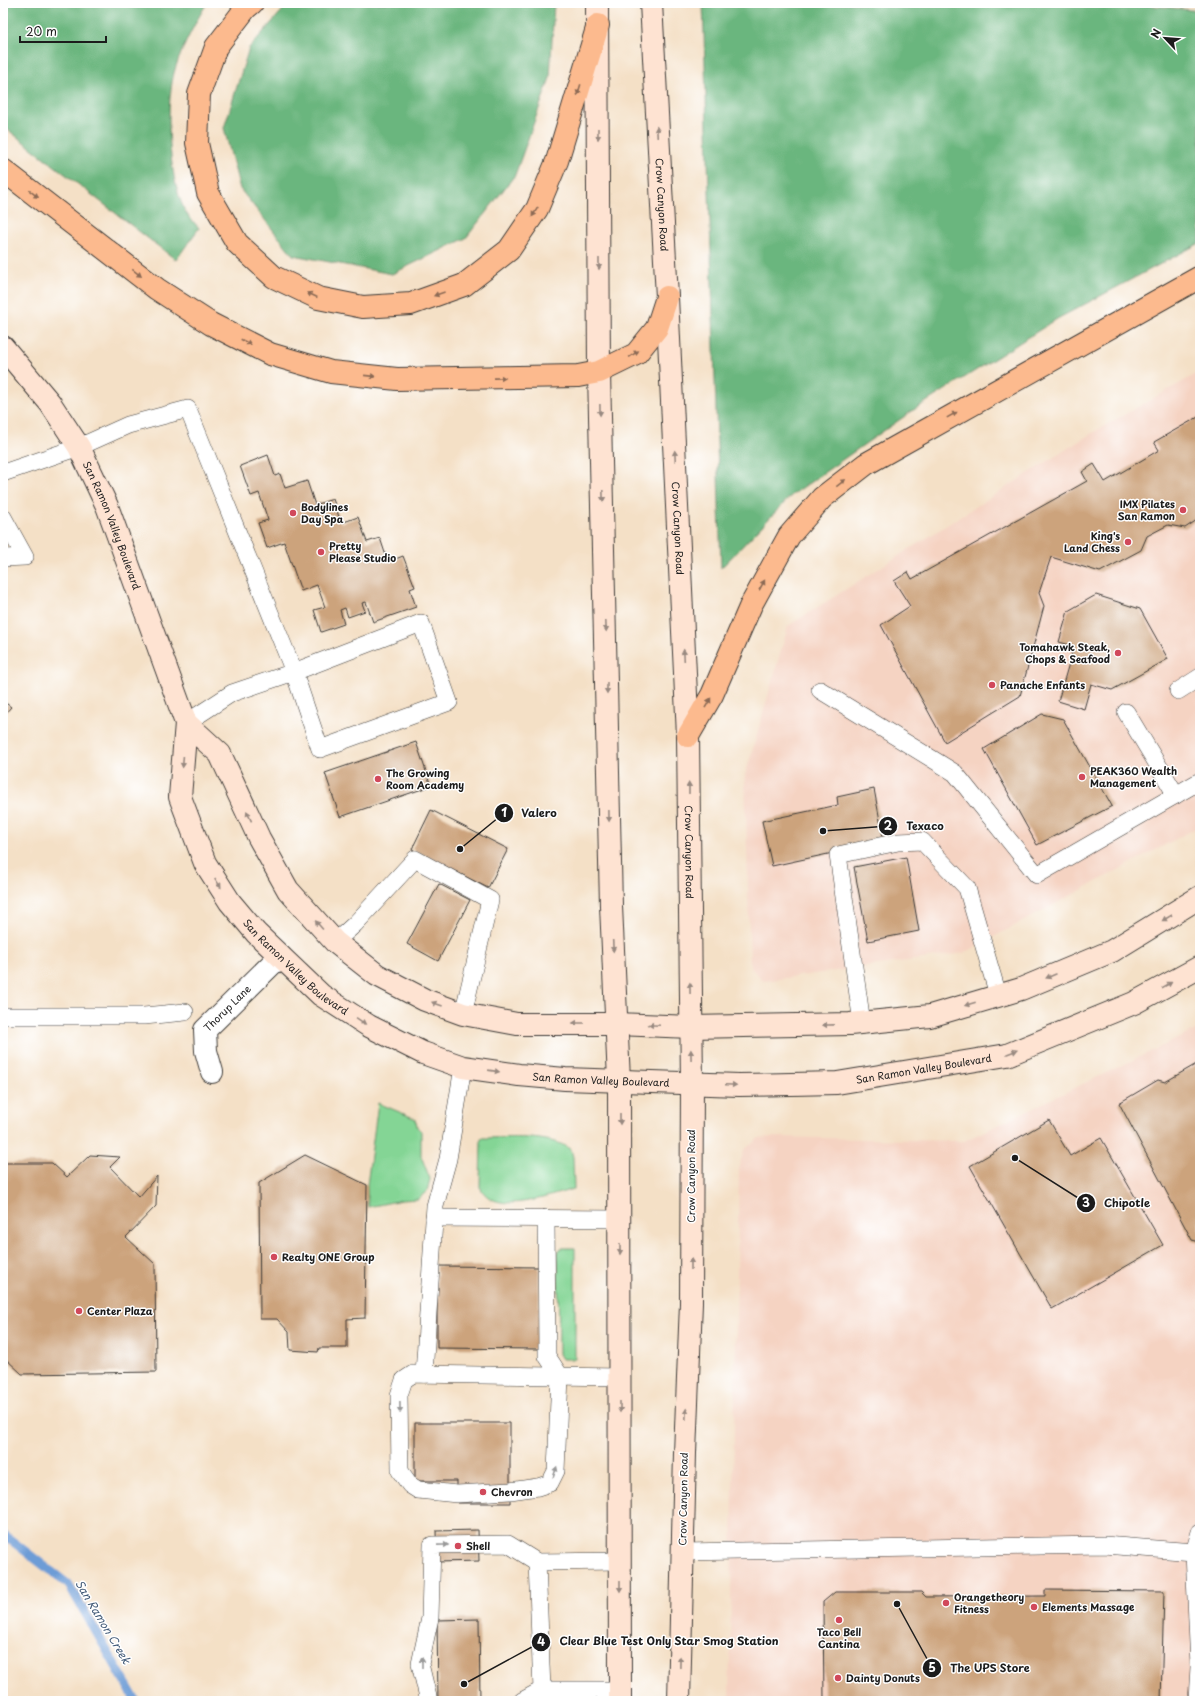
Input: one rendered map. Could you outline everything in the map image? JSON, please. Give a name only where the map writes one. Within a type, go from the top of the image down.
[{"type":"highway","points":[[252,3],[246,8],[216,47],[199,94],[197,143],[208,193],[237,243],[274,277],[318,298],[363,307],[411,304],[464,285],[509,250],[537,208],[557,161],[598,25]]},
{"type":"highway","points":[[3,170],[157,289],[211,324],[270,354],[331,372],[398,379],[578,376],[599,372],[636,354],[656,328],[667,297]]},
{"type":"highway","points":[[688,736],[712,695],[751,605],[789,536],[822,498],[866,464],[1200,277]]},
{"type":"main road","points":[[598,3],[599,372],[611,906],[620,1080],[620,1696]]},
{"type":"main road","name":"Crow Canyon Road","points":[[651,3],[651,31],[667,297],[688,736],[692,1084],[691,1304],[682,1552],[679,1701]]},
{"type":"main road","name":"San Ramon Valley Boulevard","points":[[3,347],[50,403],[79,447],[107,506],[186,723],[180,797],[205,863],[230,902],[256,933],[321,995],[369,1026],[423,1053],[463,1067],[556,1079],[739,1085],[837,1083],[1007,1055],[1134,1003],[1200,967]]},
{"type":"main road","name":"San Ramon Valley Boulevard","points":[[186,723],[220,754],[260,838],[288,890],[335,942],[377,976],[425,1000],[463,1014],[517,1024],[617,1024],[691,1027],[862,1023],[930,1016],[1021,989],[1112,951],[1200,897]]},
{"type":"street","name":"Thorup Lane","points":[[212,1072],[206,1051],[205,1030],[280,956]]},
{"type":"lane","points":[[3,473],[79,447],[128,425],[188,408],[294,672],[320,749],[449,702],[420,623],[294,672],[232,693],[186,723]]},
{"type":"lane","points":[[3,517],[25,557],[3,558]]},
{"type":"lane","points":[[1178,691],[1200,677]]},
{"type":"lane","points":[[820,690],[955,773],[1037,875],[1200,781]]},
{"type":"lane","points":[[1126,712],[1176,795]]},
{"type":"lane","points":[[862,1023],[838,855],[898,842],[922,841],[968,888],[998,995]]},
{"type":"lane","points":[[335,942],[355,924],[415,859],[490,900],[463,1014]]},
{"type":"lane","points":[[3,1016],[144,1016],[185,1012]]},
{"type":"lane","points":[[419,1374],[435,1206],[448,1159],[463,1067]]},
{"type":"lane","points":[[434,1218],[620,1219]]},
{"type":"lane","points":[[546,1218],[547,1356],[560,1376],[556,1471],[550,1483],[538,1487],[510,1491],[456,1494],[418,1490],[406,1481],[400,1471],[399,1395],[404,1380],[419,1374],[560,1376],[620,1377]]},
{"type":"lane","points":[[1197,1701],[1199,1667],[1194,1552],[1200,1532]]},
{"type":"lane","points":[[429,1701],[420,1664],[430,1618],[432,1545],[508,1544],[537,1562],[620,1561]]},
{"type":"lane","points":[[682,1552],[1104,1546],[1194,1552]]},
{"type":"lane","points":[[537,1562],[542,1690]]},
{"type":"lane","points":[[522,1701],[542,1690],[620,1696]]},
{"type":"shaded area","points":[[1200,372],[1200,826],[964,953],[764,981],[750,967],[745,776],[788,626],[1092,433]]},
{"type":"shaded area","points":[[1200,1028],[1200,1701],[729,1701],[739,1166],[744,1150],[759,1138],[773,1137],[964,1141]]},
{"type":"green space","points":[[3,3],[207,3],[198,18],[179,58],[172,81],[169,118],[171,158],[174,177],[184,209],[199,228],[176,260],[3,126]]},
{"type":"green space","points":[[289,3],[554,3],[550,78],[515,175],[466,238],[392,274],[293,255],[240,189],[224,128],[249,48]]},
{"type":"green space","points":[[703,3],[919,3],[960,5],[981,3],[1128,3],[1200,11],[1200,243],[1057,319],[915,409],[792,495],[721,568]]},
{"type":"green space","points":[[378,1103],[416,1119],[417,1127],[421,1131],[421,1156],[430,1179],[427,1191],[418,1199],[402,1200],[368,1207],[367,1185]]},
{"type":"green space","points":[[481,1138],[539,1139],[561,1144],[571,1149],[573,1157],[574,1189],[523,1202],[510,1203],[497,1201],[487,1196],[480,1187]]},
{"type":"green space","points":[[561,1248],[575,1248],[575,1359],[562,1359],[559,1354],[558,1252]]},
{"type":"building","points":[[1200,416],[1200,518],[1185,528],[1168,525],[1147,536],[1141,550],[1100,572],[1051,557],[1039,593],[1044,606],[1020,696],[945,742],[881,625],[910,606],[894,581],[908,572],[912,579],[1087,481],[1082,472],[1094,464],[1105,482],[1159,450],[1154,442]]},
{"type":"building","points":[[268,455],[275,476],[280,474],[285,488],[307,481],[315,505],[333,499],[341,523],[358,517],[367,542],[380,538],[388,562],[403,556],[415,587],[410,589],[416,607],[373,622],[366,602],[362,603],[365,611],[348,617],[345,608],[340,610],[344,624],[321,632],[314,610],[325,607],[317,585],[301,591],[284,542],[267,548],[258,523],[268,520],[259,493],[251,496],[240,466]]},
{"type":"building","name":"Tomahawk Steak, Chops & Seafood","points":[[1096,595],[1140,609],[1168,659],[1112,690],[1091,684],[1084,709],[1058,701],[1074,646],[1059,642],[1068,611]]},
{"type":"building","points":[[3,701],[11,707],[3,716]]},
{"type":"building","points":[[1042,714],[1063,719],[1112,806],[1037,845],[984,749]]},
{"type":"building","name":"The Growing Room Academy","points":[[416,742],[431,786],[340,817],[325,773]]},
{"type":"building","points":[[874,789],[884,842],[772,866],[762,821],[838,805],[837,797]]},
{"type":"building","points":[[431,810],[508,849],[488,888],[412,849]]},
{"type":"building","points":[[906,857],[919,931],[868,941],[854,867]]},
{"type":"building","points":[[439,884],[470,900],[438,961],[407,944]]},
{"type":"building","points":[[1200,1062],[1200,1242],[1192,1240],[1119,1103],[1158,1080],[1165,1082]]},
{"type":"building","points":[[1049,1120],[1070,1156],[1101,1138],[1163,1245],[1052,1309],[970,1166]]},
{"type":"building","name":"Center Plaza","points":[[90,1155],[120,1157],[110,1167],[139,1197],[157,1176],[156,1206],[126,1237],[155,1264],[156,1372],[22,1374],[6,1359],[3,1361],[3,1163],[52,1163],[67,1177]]},
{"type":"building","points":[[305,1155],[367,1185],[365,1318],[347,1319],[347,1348],[319,1348],[318,1352],[290,1350],[289,1332],[277,1319],[260,1319],[259,1183]]},
{"type":"building","points":[[437,1266],[539,1267],[539,1349],[437,1348]]},
{"type":"building","name":"Chevron","points":[[415,1423],[510,1423],[510,1503],[457,1503],[457,1481],[415,1481]]},
{"type":"building","name":"Shell","points":[[478,1530],[479,1561],[437,1562],[436,1531]]},
{"type":"building","points":[[1045,1590],[1164,1591],[1161,1701],[824,1701],[823,1602],[835,1592],[921,1592],[926,1597],[1045,1596]]},
{"type":"building","points":[[479,1619],[480,1701],[438,1701],[437,1620]]},
{"type":"waterway","name":"San Ramon Creek","points":[[3,1534],[69,1585],[136,1701]]},
{"type":"place","name":"IMX Pilates San Ramon","points":[[1183,510]]},
{"type":"place","name":"Bodylines Day Spa","points":[[293,513]]},
{"type":"place","name":"King's Land Chess","points":[[1128,542]]},
{"type":"place","name":"Pretty Please Studio","points":[[321,552]]},
{"type":"place","name":"Tomahawk Steak, Chops & Seafood","points":[[1118,653]]},
{"type":"place","name":"Panache Enfants","points":[[992,685]]},
{"type":"place","name":"PEAK360 Wealth Management","points":[[1082,777]]},
{"type":"place","name":"The Growing Room Academy","points":[[378,779]]},
{"type":"place","name":"Texaco","points":[[823,831]]},
{"type":"place","name":"Valero","points":[[460,849]]},
{"type":"place","name":"Chipotle","points":[[1015,1158]]},
{"type":"place","name":"Realty ONE Group","points":[[274,1257]]},
{"type":"place","name":"Center Plaza","points":[[79,1311]]},
{"type":"place","name":"Chevron","points":[[483,1492]]},
{"type":"place","name":"Shell","points":[[458,1546]]},
{"type":"place","name":"Orangetheory Fitness","points":[[946,1603]]},
{"type":"place","name":"The UPS Store","points":[[897,1604]]},
{"type":"place","name":"Elements Massage","points":[[1034,1607]]},
{"type":"place","name":"Taco Bell Cantina","points":[[839,1620]]},
{"type":"place","name":"Dainty Donuts","points":[[838,1678]]},
{"type":"place","name":"Clear Blue Test Only Star Smog Station","points":[[464,1684]]}]
